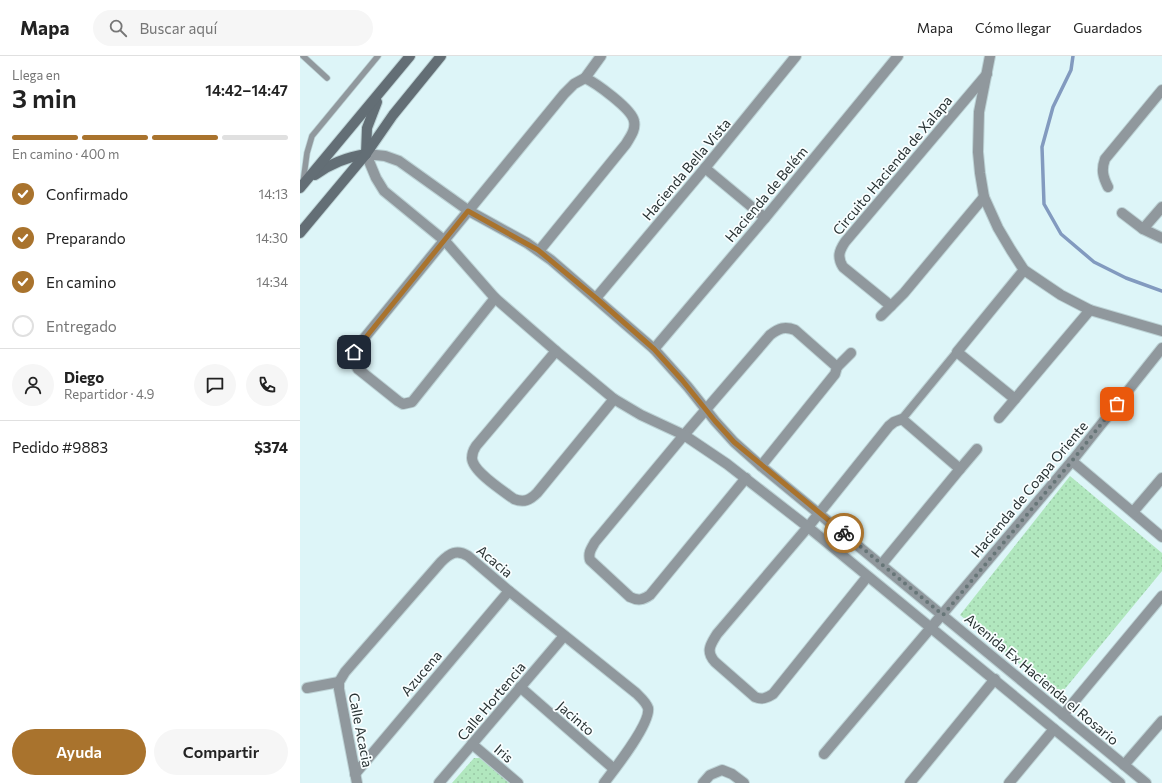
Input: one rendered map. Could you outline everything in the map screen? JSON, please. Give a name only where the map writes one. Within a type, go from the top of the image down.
[{"type":"main road","points":[[301,187],[410,56]]},
{"type":"main road","points":[[300,233],[366,154],[394,115],[441,56]]},
{"type":"main road","points":[[366,154],[366,139],[370,117],[385,86]]},
{"type":"main road","points":[[301,187],[320,172],[341,160],[352,156],[366,154]]},
{"type":"street","points":[[495,298],[412,402],[403,404],[398,401],[358,369],[353,358],[354,352],[357,348],[564,94],[574,84],[585,78],[601,56]]},
{"type":"street","name":"Hacienda Bella Vista","points":[[596,298],[705,168],[796,56]]},
{"type":"street","name":"Hacienda de Belém","points":[[654,349],[765,218],[898,56]]},
{"type":"street","points":[[990,56],[979,112],[978,135],[980,173],[984,197],[998,228],[1024,270],[1061,295],[1090,310],[1162,331]]},
{"type":"street","name":"Circuito Hacienda de Xalapa","points":[[891,306],[843,267],[839,261],[838,254],[841,248],[987,74]]},
{"type":"street","points":[[538,250],[626,144],[632,134],[634,119],[627,109],[597,84],[585,78]]},
{"type":"street","points":[[1108,187],[1102,172],[1102,166],[1105,159],[1162,90]]},
{"type":"street","name":"Avenida Ex Hacienda el Rosario","points":[[366,154],[385,156],[399,161],[468,211],[538,250],[654,349],[734,442],[761,466],[1146,783]]},
{"type":"street","points":[[366,154],[376,178],[384,191],[445,240],[495,298],[556,351],[614,399],[641,415],[684,435],[717,456],[746,478],[808,527],[931,629],[995,679],[1114,781]]},
{"type":"street","points":[[705,168],[765,218]]},
{"type":"street","points":[[881,316],[904,293],[984,197]]},
{"type":"street","points":[[1143,229],[1162,207]]},
{"type":"street","points":[[1122,213],[1143,229],[1162,238]]},
{"type":"street","points":[[867,577],[773,694],[768,698],[763,699],[755,697],[710,657],[709,650],[717,634],[808,527],[889,426],[902,419],[1024,270]]},
{"type":"street","points":[[999,418],[1090,310]]},
{"type":"street","points":[[746,478],[650,595],[640,600],[630,597],[590,560],[589,551],[595,542],[770,335],[782,328],[795,330],[837,367]]},
{"type":"street","name":"Hacienda de Coapa Oriente","points":[[824,754],[1072,461],[1162,348]]},
{"type":"street","points":[[556,351],[476,446],[472,458],[474,464],[482,474],[514,499],[526,501],[532,498],[614,399]]},
{"type":"street","points":[[957,352],[1015,399]]},
{"type":"street","points":[[761,466],[835,374],[837,367],[851,353]]},
{"type":"street","points":[[902,419],[960,469]]},
{"type":"street","points":[[882,565],[977,448]]},
{"type":"street","points":[[1072,461],[1162,537]]},
{"type":"street","points":[[1133,512],[1162,478]]},
{"type":"street","name":"Acacia","points":[[339,682],[345,672],[441,562],[450,554],[461,552],[468,556],[564,636],[636,693],[646,704],[648,709],[645,722],[614,769]]},
{"type":"street","name":"Azucena","points":[[356,778],[509,591]]},
{"type":"street","points":[[1063,715],[1162,596]]},
{"type":"street","name":"Calle Hortencia","points":[[439,783],[564,636]]},
{"type":"street","points":[[910,783],[995,679]]},
{"type":"street","points":[[307,688],[339,682]]},
{"type":"street","name":"Calle Acacia","points":[[339,682],[339,689],[356,778]]},
{"type":"street","name":"Jacinto","points":[[520,687],[614,769]]},
{"type":"street","points":[[1124,765],[1162,721]]},
{"type":"street","points":[[1009,783],[1054,729]]},
{"type":"street","name":"Iris","points":[[472,744],[518,783]]},
{"type":"street","points":[[604,783],[614,769]]},
{"type":"street","points":[[703,783],[710,775],[722,770],[732,774],[744,783]]},
{"type":"lane","points":[[303,56],[327,78]]},
{"type":"lane","points":[[301,187],[307,153],[312,136],[378,56]]},
{"type":"green space","points":[[1070,476],[1162,553],[1162,571],[1059,696],[960,615]]},
{"type":"green space","points":[[474,758],[480,758],[510,783],[452,783]]},
{"type":"waterway","points":[[1073,56],[1071,70],[1053,107],[1042,147],[1044,204],[1061,234],[1094,262],[1126,278],[1162,291]]},
{"type":"way so far","points":[[844,533],[943,615],[1072,461],[1117,404]]},
{"type":"route","points":[[354,352],[468,211],[538,250],[596,298],[654,349],[734,442],[761,466],[844,533]]}]
